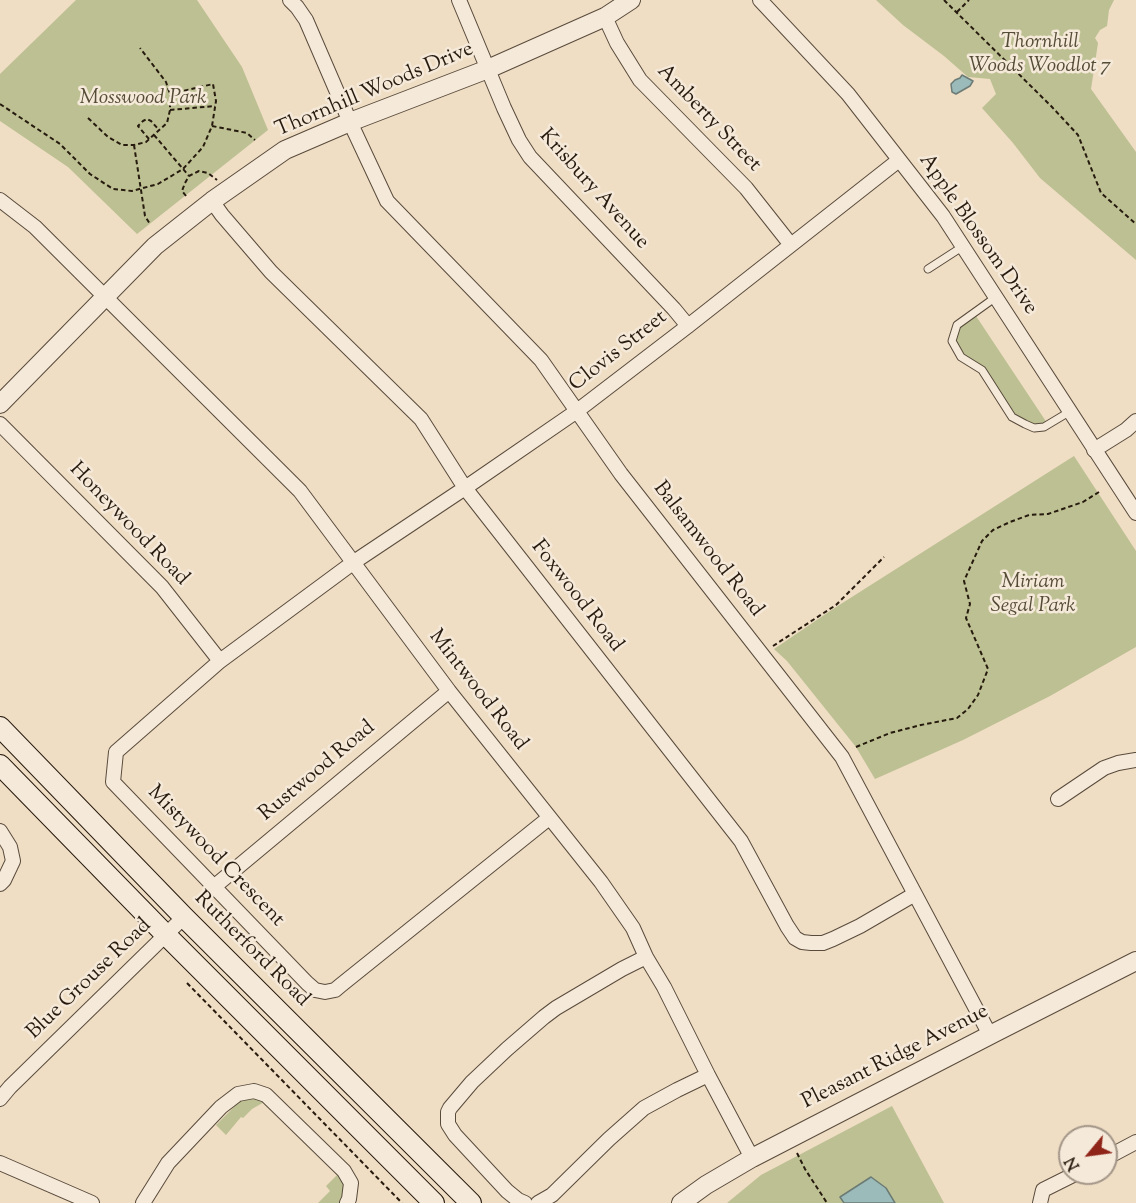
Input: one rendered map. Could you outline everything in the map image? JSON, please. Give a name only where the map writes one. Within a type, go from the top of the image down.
[{"type":"main road","name":"Rutherford Road","points":[[0,727],[184,917],[471,1203]]},
{"type":"main road","points":[[0,765],[434,1203]]},
{"type":"street","name":"Balsamwood Road","points":[[290,0],[306,20],[387,201],[542,360],[621,474],[843,756],[990,1035]]},
{"type":"street","name":"Krisbury Avenue","points":[[459,0],[504,108],[530,158],[688,326]]},
{"type":"street","name":"Thornhill Woods Drive","points":[[0,404],[155,246],[212,201],[285,150],[350,122],[488,69],[604,16],[631,0]]},
{"type":"street","name":"Apple Blossom Drive","points":[[760,0],[848,94],[943,216],[1136,513]]},
{"type":"street","name":"Amberty Street","points":[[604,16],[617,43],[640,80],[746,188],[791,245]]},
{"type":"street","name":"Clovis Street","points":[[354,562],[577,411],[899,160]]},
{"type":"street","name":"Mintwood Road","points":[[0,200],[35,227],[300,491],[449,691],[601,882],[633,927],[646,957],[752,1158]]},
{"type":"street","name":"Foxwood Road","points":[[212,201],[271,272],[421,419],[465,488],[741,841],[795,938],[811,944],[833,939],[915,894]]},
{"type":"street","points":[[1094,450],[1136,421]]},
{"type":"street","name":"Honeywood Road","points":[[0,424],[162,587],[220,661]]},
{"type":"street","name":"Mistywood Crescent","points":[[354,562],[220,661],[116,752],[113,783],[307,983],[315,990],[325,992],[335,990],[549,818]]},
{"type":"street","name":"Rustwood Road","points":[[215,886],[449,691]]},
{"type":"street","points":[[1058,799],[1104,768],[1136,759]]},
{"type":"street","points":[[0,831],[10,847],[13,861],[0,884]]},
{"type":"street","name":"Blue Grouse Road","points":[[0,1099],[184,917]]},
{"type":"street","points":[[525,1203],[507,1191],[455,1136],[448,1124],[448,1112],[472,1083],[507,1048],[544,1017],[622,969],[646,957]]},
{"type":"street","name":"Pleasant Ridge Avenue","points":[[681,1203],[706,1185],[752,1158],[1136,961]]},
{"type":"street","points":[[538,1203],[556,1192],[644,1108],[708,1075]]},
{"type":"street","points":[[142,1203],[168,1163],[221,1107],[238,1094],[254,1091],[266,1095],[344,1171],[351,1183],[349,1199],[346,1203]]},
{"type":"street","points":[[1118,1152],[1136,1142]]},
{"type":"street","points":[[0,1163],[92,1203]]},
{"type":"street","points":[[1040,1203],[1044,1190],[1058,1183]]},
{"type":"lane","points":[[928,269],[962,247]]},
{"type":"lane","points":[[996,297],[957,325],[952,341],[961,357],[982,370],[1012,417],[1025,424],[1034,428],[1044,427],[1069,411]]},
{"type":"path","points":[[944,0],[1078,135],[1101,193],[1136,224]]},
{"type":"path","points":[[957,12],[969,0]]},
{"type":"path","points":[[88,118],[108,137],[122,145],[134,146],[146,142],[167,123],[170,94],[166,82],[140,48]]},
{"type":"path","points":[[0,104],[60,144],[90,174],[113,189],[132,191],[158,184],[183,169],[203,147],[212,126],[216,101],[213,84],[170,94]]},
{"type":"path","points":[[170,110],[215,106]]},
{"type":"path","points":[[149,139],[138,126],[143,121],[147,119],[151,121],[159,130]]},
{"type":"path","points":[[212,126],[247,133],[255,140]]},
{"type":"path","points":[[154,135],[189,176]]},
{"type":"path","points":[[134,146],[145,216],[150,224]]},
{"type":"path","points":[[186,196],[182,191],[189,176],[199,171],[208,173],[217,180]]},
{"type":"path","points":[[856,747],[890,733],[957,718],[969,709],[978,695],[988,669],[966,618],[970,604],[964,581],[982,541],[993,530],[1010,522],[1029,515],[1048,514],[1083,502],[1099,492]]},
{"type":"path","points":[[773,646],[836,605],[884,557]]},
{"type":"path","points":[[187,983],[402,1203]]},
{"type":"path","points":[[797,1153],[804,1169],[827,1203]]},
{"type":"green space","name":"Mosswood Park","points":[[76,0],[197,0],[242,67],[268,130],[137,234],[68,167],[0,121],[0,74]]},
{"type":"green space","name":"Thornhill Woods Woodlot 7","points":[[876,0],[1114,0],[1109,10],[1107,26],[1100,30],[1095,38],[1098,43],[1091,89],[1136,152],[1136,260],[1040,178],[982,108],[996,94],[990,79],[968,77],[903,25]]},
{"type":"green space","points":[[976,316],[1047,423],[1034,426],[1013,415],[983,368],[962,356],[955,341],[959,326]]},
{"type":"green space","name":"Miriam Segal Park","points":[[1074,456],[1136,551],[1136,647],[1050,696],[963,740],[875,779],[856,747],[787,661],[774,649]]},
{"type":"green space","points":[[252,1096],[266,1101],[252,1109],[243,1118],[241,1117],[226,1135],[216,1125],[241,1100]]},
{"type":"green space","points":[[892,1106],[944,1203],[727,1203],[761,1175]]},
{"type":"green space","points":[[338,1174],[344,1184],[343,1198],[339,1203],[318,1203],[330,1191],[326,1186]]},
{"type":"water","points":[[962,75],[973,81],[970,86],[956,94],[952,92],[951,84]]},
{"type":"water","points":[[871,1177],[886,1188],[895,1203],[844,1203],[840,1197]]}]
